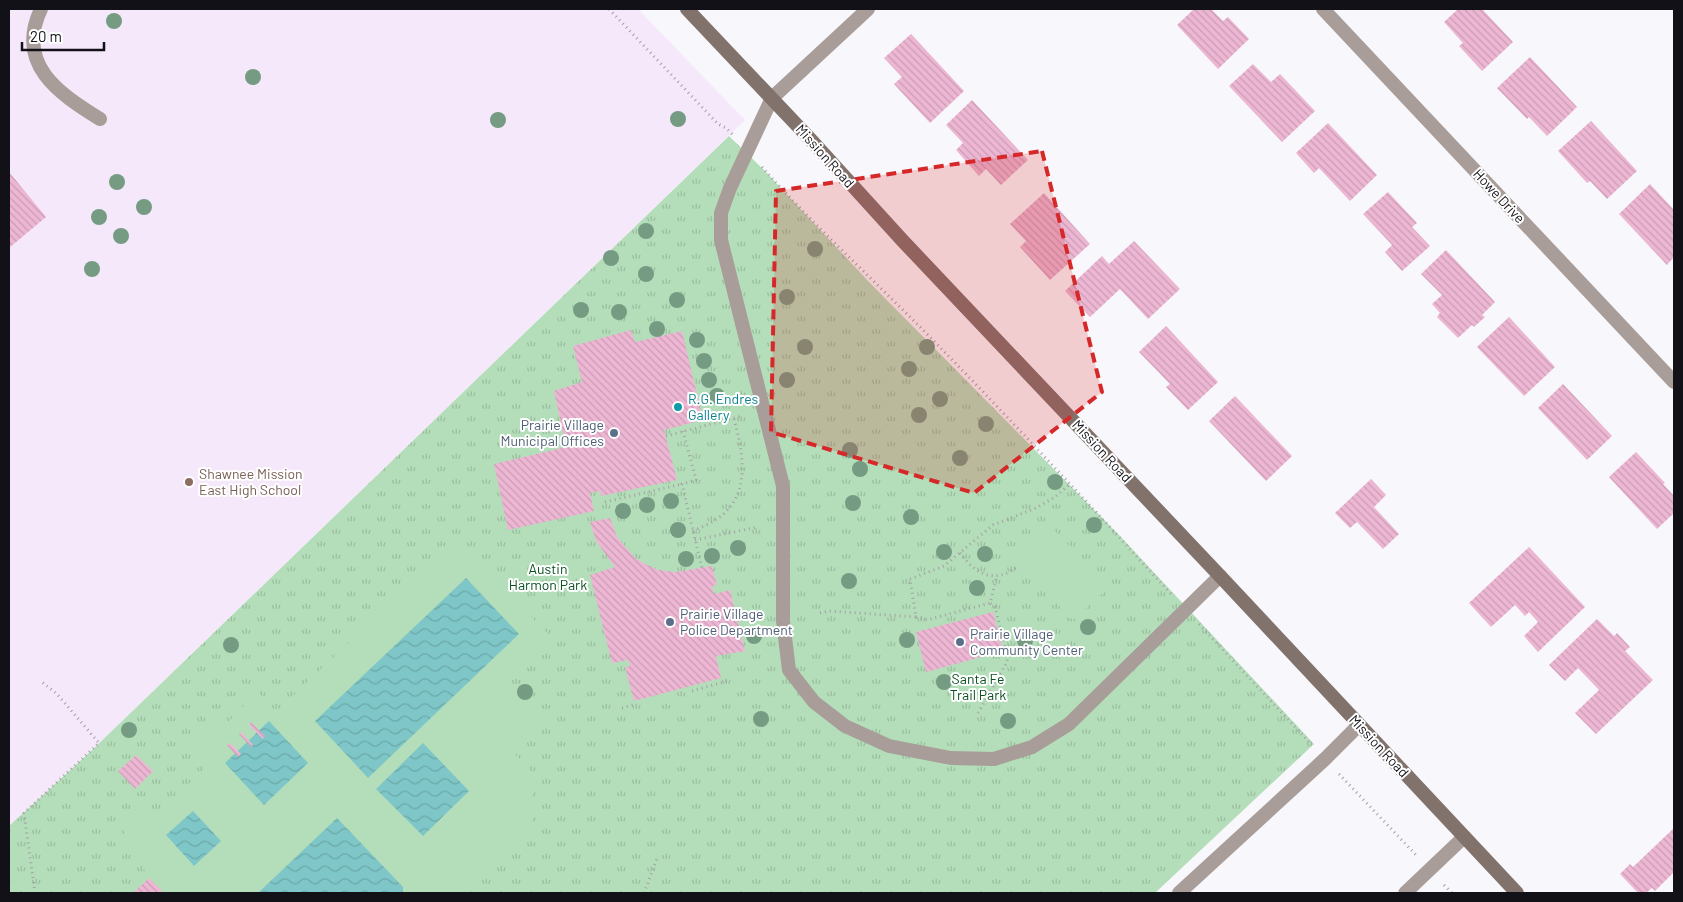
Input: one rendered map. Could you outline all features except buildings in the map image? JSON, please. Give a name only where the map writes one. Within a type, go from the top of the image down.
[{"type":"main road","name":"Mission Road","points":[[687,9],[772,98],[909,248],[1517,893]]},
{"type":"street","points":[[41,9],[32,37],[36,60],[48,79],[72,102],[100,120]]},
{"type":"street","points":[[868,9],[772,98],[730,188],[721,213],[721,240],[783,486],[782,616],[790,670],[814,702],[845,726],[889,746],[951,758],[994,759],[1032,747],[1069,724],[1220,576]]},
{"type":"street","name":"Howe Drive","points":[[1323,9],[1674,382]]},
{"type":"street","points":[[1179,893],[1326,759],[1360,725]]},
{"type":"street","points":[[1405,893],[1464,837]]},
{"type":"path","points":[[609,9],[718,124],[726,128]]},
{"type":"path","points":[[764,170],[825,235],[935,342],[1167,589]]},
{"type":"path","points":[[666,436],[742,416]]},
{"type":"path","points":[[693,531],[719,518],[727,510],[739,490],[742,479],[742,460],[734,419]]},
{"type":"path","points":[[605,502],[696,480],[683,431]]},
{"type":"path","points":[[682,484],[702,568]]},
{"type":"path","points":[[916,617],[910,579],[944,566],[993,524],[1036,508],[1055,497],[1070,484]]},
{"type":"path","points":[[696,540],[758,527]]},
{"type":"path","points":[[960,553],[972,567],[988,576],[997,576],[1008,572],[1019,564]]},
{"type":"path","points":[[990,603],[997,576]]},
{"type":"path","points":[[820,614],[829,611],[916,617],[927,620],[990,603]]},
{"type":"path","points":[[978,713],[1006,664],[1008,657],[995,607],[990,603]]},
{"type":"path","points":[[1200,625],[1418,857]]},
{"type":"path","points":[[692,691],[727,681]]},
{"type":"path","points":[[35,893],[24,813],[99,743],[57,694],[42,682]]},
{"type":"path","points":[[622,708],[636,704]]},
{"type":"path","points":[[644,893],[658,856]]},
{"type":"path","points":[[1446,887],[1452,893]]},
{"type":"highlighted area","points":[[1042,151],[1102,392],[974,493],[771,432],[776,191]]},
{"type":"shaded area","name":"Shawnee Mission East High School","points":[[9,9],[638,9],[745,120],[99,743],[9,826]]},
{"type":"green space","points":[[729,136],[764,170],[869,282],[1120,536],[1314,744],[1155,893],[9,893],[9,826],[91,751]]},
{"type":"green space","points":[[1047,523],[1109,587],[1073,620],[1012,557]]},
{"type":"green space","points":[[456,540],[548,634],[504,676],[543,719],[509,748],[533,773],[533,828],[467,893],[403,893],[403,887],[337,818],[258,893],[164,893],[149,878],[119,823],[129,814],[146,816],[151,821],[204,769],[184,747],[212,719],[223,728],[257,691],[276,712]],"holes":[[[193,811],[221,841],[166,835]]]},
{"type":"water","points":[[466,578],[519,634],[368,778],[315,721]]},
{"type":"water","points":[[269,721],[308,763],[264,805],[225,763]]},
{"type":"water","points":[[423,743],[469,791],[423,836],[376,789]]},
{"type":"water","points":[[193,811],[221,841],[194,866],[166,835]]},
{"type":"water","points":[[337,818],[403,887],[403,893],[258,893]]},
{"type":"place","name":"R.G. Endres Gallery","points":[[678,407]]},
{"type":"place","name":"Prairie Village Municipal Offices","points":[[614,433]]},
{"type":"place","name":"Shawnee Mission East High School","points":[[189,482]]},
{"type":"place","name":"Prairie Village Police Department","points":[[670,622]]},
{"type":"place","name":"Prairie Village Community Center","points":[[960,642]]},
{"type":"park label","name":"Austin Harmon Park","points":[[548,578]]},
{"type":"park label","name":"Santa Fe Trail Park","points":[[978,688]]}]
